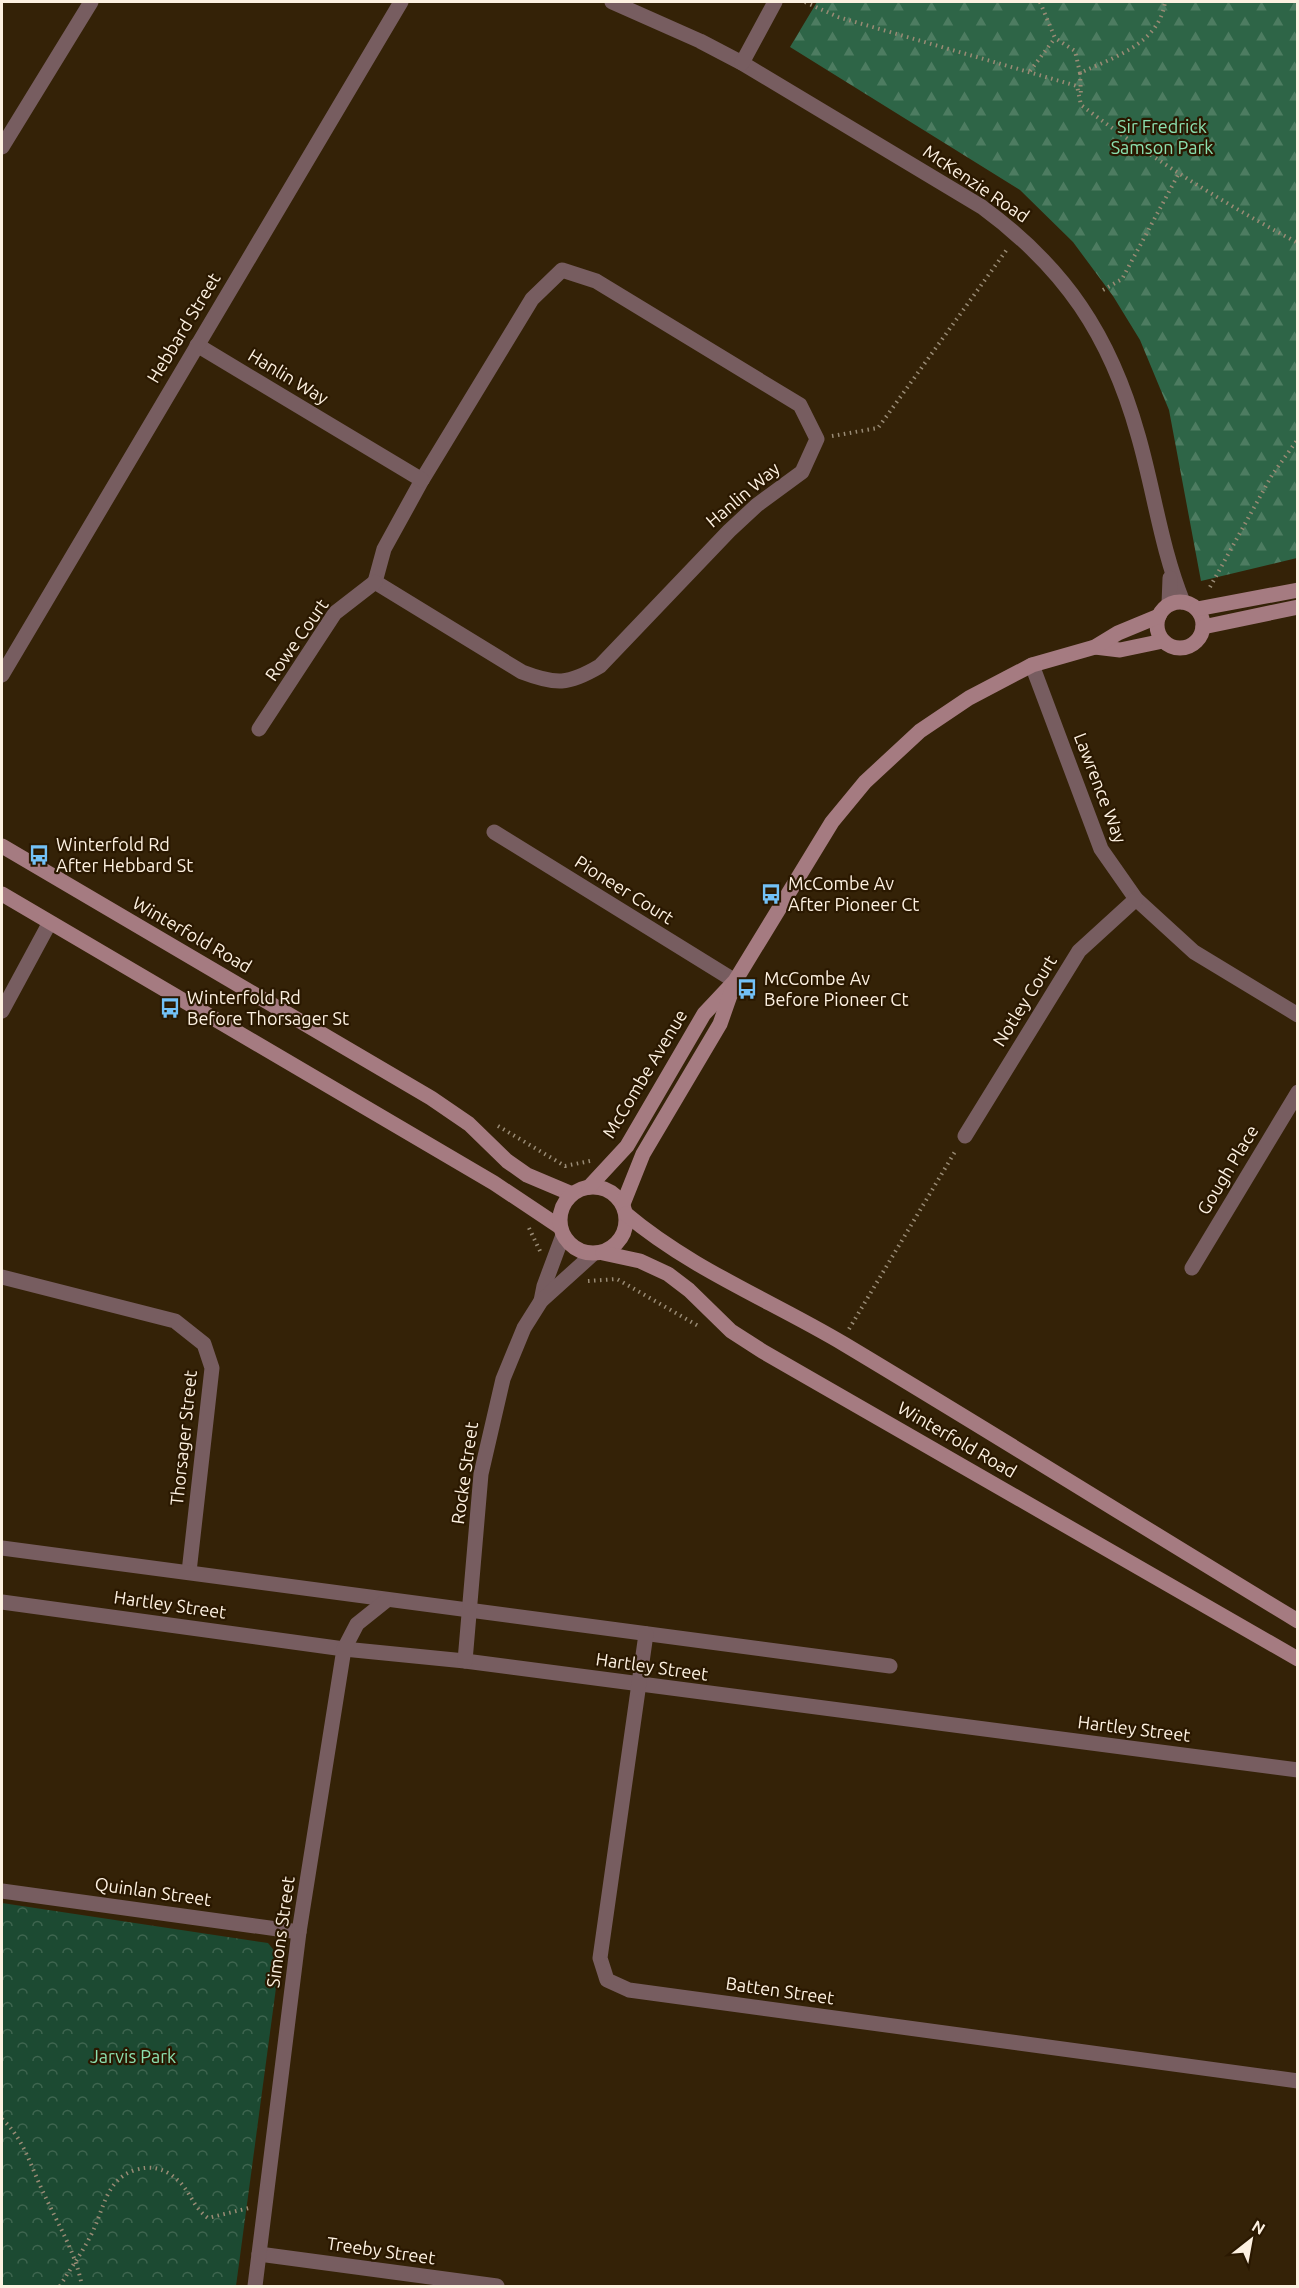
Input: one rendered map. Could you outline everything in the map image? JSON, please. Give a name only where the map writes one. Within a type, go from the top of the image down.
[{"type":"main road","name":"McCombe Avenue","points":[[589,1187],[627,1146],[705,1014],[735,981],[832,822],[865,782],[900,748],[942,714],[1032,666],[1095,647],[1118,633],[1177,608],[1298,590]]},
{"type":"main road","points":[[1163,641],[1158,632],[1177,608],[1203,627],[1298,607]]},
{"type":"main road","name":"McCombe Avenue","points":[[1095,647],[1120,650],[1163,641],[1170,646],[1186,647],[1196,641],[1203,627]]},
{"type":"main road","name":"Winterfold Road","points":[[2,846],[431,1098],[469,1124],[507,1161],[527,1175],[572,1194]]},
{"type":"main road","points":[[2,894],[49,924],[494,1183],[562,1231],[574,1248],[598,1253],[612,1249],[624,1234],[624,1209],[608,1191],[589,1187],[572,1194],[561,1210],[562,1231]]},
{"type":"main road","name":"McCombe Avenue","points":[[624,1209],[643,1154],[720,1024],[735,981]]},
{"type":"main road","name":"Winterfold Road","points":[[624,1209],[680,1253],[841,1343],[1298,1621]]},
{"type":"main road","name":"Winterfold Road","points":[[598,1253],[640,1261],[668,1274],[689,1290],[731,1331],[762,1351],[1298,1659]]},
{"type":"street","points":[[2,147],[91,2]]},
{"type":"street","name":"Hebbard Street","points":[[2,675],[401,2]]},
{"type":"street","name":"McKenzie Road","points":[[612,2],[700,41],[742,63],[982,207],[1019,234],[1060,277],[1080,303],[1122,383],[1138,435],[1171,572],[1177,608]]},
{"type":"street","points":[[742,63],[775,2]]},
{"type":"street","points":[[375,582],[384,549],[422,480],[532,299],[562,270],[596,281],[800,405],[817,439]]},
{"type":"street","name":"Hanlin Way","points":[[197,345],[422,480]]},
{"type":"street","name":"Hanlin Way","points":[[375,582],[522,672],[547,682],[573,680],[600,666],[729,531],[757,505],[802,472],[817,439]]},
{"type":"street","name":"Rowe Court","points":[[259,729],[335,613],[375,582]]},
{"type":"street","name":"Lawrence Way","points":[[1032,666],[1101,849],[1136,899],[1194,952],[1298,1015]]},
{"type":"street","name":"Pioneer Court","points":[[494,832],[735,981]]},
{"type":"street","name":"Notley Court","points":[[965,1136],[1079,951],[1136,899]]},
{"type":"street","points":[[2,1011],[49,924]]},
{"type":"street","name":"Gough Place","points":[[1192,1268],[1298,1092]]},
{"type":"street","name":"Rocke Street","points":[[465,1661],[481,1474],[491,1422],[513,1352],[541,1301],[562,1231]]},
{"type":"street","name":"Rocke Street","points":[[541,1301],[598,1253]]},
{"type":"street","name":"Thorsager Street","points":[[2,1276],[175,1321],[204,1344],[212,1368],[189,1572]]},
{"type":"street","name":"Hartley Street","points":[[2,1548],[468,1612],[890,1666]]},
{"type":"street","name":"Simons Street","points":[[255,2286],[300,1932],[344,1649],[357,1624],[387,1600]]},
{"type":"street","name":"Hartley Street","points":[[2,1602],[344,1649],[465,1661],[1298,1770]]},
{"type":"street","name":"Batten Street","points":[[646,1634],[600,1958],[607,1980],[629,1990],[1298,2081]]},
{"type":"street","name":"Quinlan Street","points":[[2,1891],[300,1932]]},
{"type":"street","name":"Treeby Street","points":[[259,2254],[497,2286]]},
{"type":"path","points":[[805,2],[838,17],[1077,86],[1081,105],[1178,175],[1298,243]]},
{"type":"path","points":[[1040,2],[1055,38],[1075,51],[1080,73],[1081,105]]},
{"type":"path","points":[[1080,73],[1140,45],[1163,14],[1165,2]]},
{"type":"path","points":[[1030,71],[1055,38]]},
{"type":"path","points":[[1103,290],[1122,279],[1178,175]]},
{"type":"path","points":[[817,439],[878,428],[1019,234]]},
{"type":"path","points":[[1210,587],[1272,476],[1298,439]]},
{"type":"path","points":[[489,1121],[565,1166],[594,1161]]},
{"type":"path","points":[[841,1343],[965,1136]]},
{"type":"path","points":[[583,1281],[617,1279],[708,1331]]},
{"type":"path","points":[[2,2119],[14,2131],[25,2149],[76,2260],[82,2286]]},
{"type":"path","points":[[60,2286],[91,2235],[109,2189],[123,2175],[150,2166],[169,2174],[189,2190],[198,2210],[208,2218],[252,2207],[265,2209]]},
{"type":"green space","name":"Sir Fredrick Samson Park","points":[[817,2],[1297,2],[1297,558],[1201,581],[1169,410],[1140,340],[1113,296],[1073,242],[1020,190],[790,47]]},
{"type":"green space","name":"Jarvis Park","points":[[2,1903],[268,1943],[280,1958],[236,2286],[2,2286]]},
{"type":"place","name":"Winterfold Rd After Hebbard St","points":[[39,855]]},
{"type":"place","name":"McCombe Av After Pioneer Ct","points":[[771,894]]},
{"type":"place","name":"McCombe Av Before Pioneer Ct","points":[[747,989]]},
{"type":"place","name":"Winterfold Rd Before Thorsager St","points":[[170,1008]]}]
